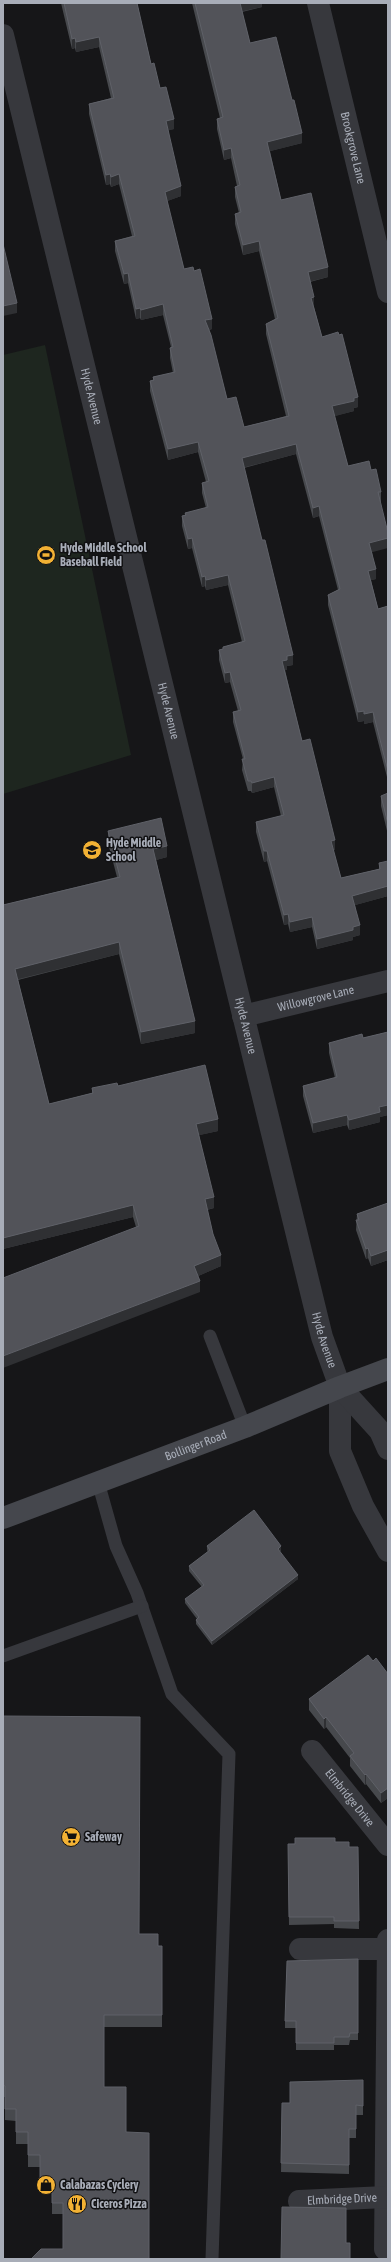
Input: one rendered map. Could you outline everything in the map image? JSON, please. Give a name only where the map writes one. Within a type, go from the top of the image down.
[{"type":"main road","name":"Bollinger Road","points":[[3,1518],[245,1427],[340,1387],[388,1369]]},
{"type":"street","name":"Brookgrove Lane","points":[[318,3],[388,292]]},
{"type":"street","name":"Hyde Avenue","points":[[3,35],[322,1337],[340,1387],[340,1451],[363,1506],[388,1551]]},
{"type":"street","name":"Willowgrove Lane","points":[[243,1016],[388,981]]},
{"type":"street","name":"Hyde Avenue","points":[[340,1387],[380,1431],[388,1450]]},
{"type":"street","name":"Elmbridge Drive","points":[[312,1750],[388,1845]]},
{"type":"street","name":"Elmbridge Drive","points":[[388,1940],[385,2249],[388,2249]]},
{"type":"street","points":[[300,1949],[388,1948]]},
{"type":"street","name":"Elmbridge Drive","points":[[299,2201],[386,2197]]},
{"type":"lane","points":[[210,1336],[245,1427]]},
{"type":"lane","points":[[98,1482],[116,1546],[142,1606],[172,1694],[229,1754],[212,2259]]},
{"type":"lane","points":[[3,1656],[142,1606]]},
{"type":"shaded area","name":"Hyde Middle School Baseball Field","points":[[45,345],[131,755],[3,794],[3,355]]},
{"type":"building","points":[[64,3],[137,3],[151,64],[154,63],[160,88],[166,87],[174,119],[166,121],[181,186],[165,192],[184,269],[193,267],[194,271],[200,269],[212,319],[205,320],[211,335],[227,399],[236,397],[244,427],[289,416],[266,324],[278,318],[259,241],[243,245],[235,214],[241,212],[235,187],[240,185],[231,148],[224,150],[217,119],[223,117],[195,3],[240,3],[250,43],[276,37],[302,133],[267,142],[281,200],[311,193],[328,267],[308,272],[314,297],[311,298],[322,337],[338,332],[339,335],[342,334],[358,397],[354,398],[354,401],[332,406],[348,466],[369,461],[371,470],[376,469],[381,492],[378,492],[388,533],[388,538],[369,543],[376,569],[368,571],[378,609],[388,606],[388,771],[373,712],[364,714],[364,711],[358,712],[328,595],[340,589],[319,506],[313,508],[296,444],[242,458],[262,540],[265,540],[293,655],[287,656],[287,660],[282,661],[302,741],[310,739],[335,840],[331,841],[341,878],[380,869],[379,863],[388,861],[388,886],[352,896],[360,925],[353,927],[353,930],[317,939],[312,917],[290,922],[288,914],[284,915],[267,851],[264,851],[256,822],[284,815],[274,777],[252,783],[251,781],[248,781],[242,759],[245,759],[233,712],[241,710],[230,672],[225,673],[219,650],[223,649],[223,647],[245,641],[228,575],[206,580],[205,576],[202,577],[192,538],[188,539],[182,516],[186,515],[185,513],[208,507],[202,483],[209,481],[198,442],[168,449],[150,381],[154,380],[153,377],[175,372],[170,348],[173,347],[163,304],[141,310],[140,308],[136,309],[128,273],[124,274],[115,241],[135,236],[119,174],[111,177],[110,174],[106,175],[89,104],[114,98],[99,37],[76,42],[75,38],[72,39]]},
{"type":"building","points":[[3,244],[17,303],[3,306]]},
{"type":"building","points":[[388,793],[388,824],[381,796]]},
{"type":"building","points":[[161,818],[167,846],[153,849],[195,1021],[141,1032],[119,942],[15,969],[49,1104],[93,1093],[92,1088],[117,1083],[118,1086],[205,1065],[218,1119],[196,1124],[214,1197],[205,1199],[213,1234],[221,1255],[194,1266],[200,1281],[3,1356],[3,1278],[139,1226],[133,1205],[3,1238],[3,905],[120,877],[108,831]]},
{"type":"building","points":[[388,1032],[388,1105],[379,1107],[380,1112],[349,1120],[347,1115],[313,1123],[303,1086],[337,1077],[329,1043],[362,1034],[363,1038]]},
{"type":"building","points":[[388,1203],[388,1250],[371,1256],[368,1248],[366,1249],[356,1220],[359,1220],[357,1214]]},
{"type":"building","points":[[254,1510],[281,1546],[278,1549],[298,1575],[212,1641],[196,1620],[199,1617],[185,1599],[204,1585],[189,1566],[210,1550],[207,1546]]},
{"type":"building","points":[[368,1655],[373,1661],[376,1658],[388,1674],[388,1788],[381,1793],[350,1756],[354,1753],[326,1717],[324,1719],[309,1699]]},
{"type":"building","name":"Safeway","points":[[3,1716],[140,1717],[139,1934],[158,1934],[158,1946],[162,1946],[162,2015],[104,2015],[104,2087],[126,2087],[126,2132],[149,2133],[149,2259],[31,2259],[41,2249],[63,2249],[63,2203],[52,2203],[52,2179],[40,2179],[40,2155],[28,2155],[28,2132],[16,2132],[16,2109],[5,2109],[5,2086],[3,2085]]},
{"type":"building","points":[[295,1838],[335,1838],[335,1842],[349,1842],[349,1847],[358,1847],[359,1921],[334,1921],[334,1917],[289,1917],[288,1844],[295,1844]]},
{"type":"building","points":[[358,1959],[358,2033],[350,2033],[349,2037],[334,2037],[334,2043],[296,2043],[296,2021],[285,2021],[287,1961]]},
{"type":"building","points":[[363,2080],[363,2106],[356,2105],[356,2129],[349,2129],[349,2165],[281,2163],[282,2103],[290,2103],[290,2082]]},
{"type":"building","points":[[282,2207],[346,2208],[346,2243],[350,2243],[350,2259],[281,2259]]},
{"type":"place","name":"Hyde Middle School Baseball Field","points":[[46,555]]},
{"type":"place","name":"Hyde Middle School","points":[[92,850]]},
{"type":"place","name":"Safeway","points":[[71,1837]]},
{"type":"place","name":"Calabazas Cyclery","points":[[46,2185]]},
{"type":"place","name":"Ciceros Pizza","points":[[77,2204]]}]
